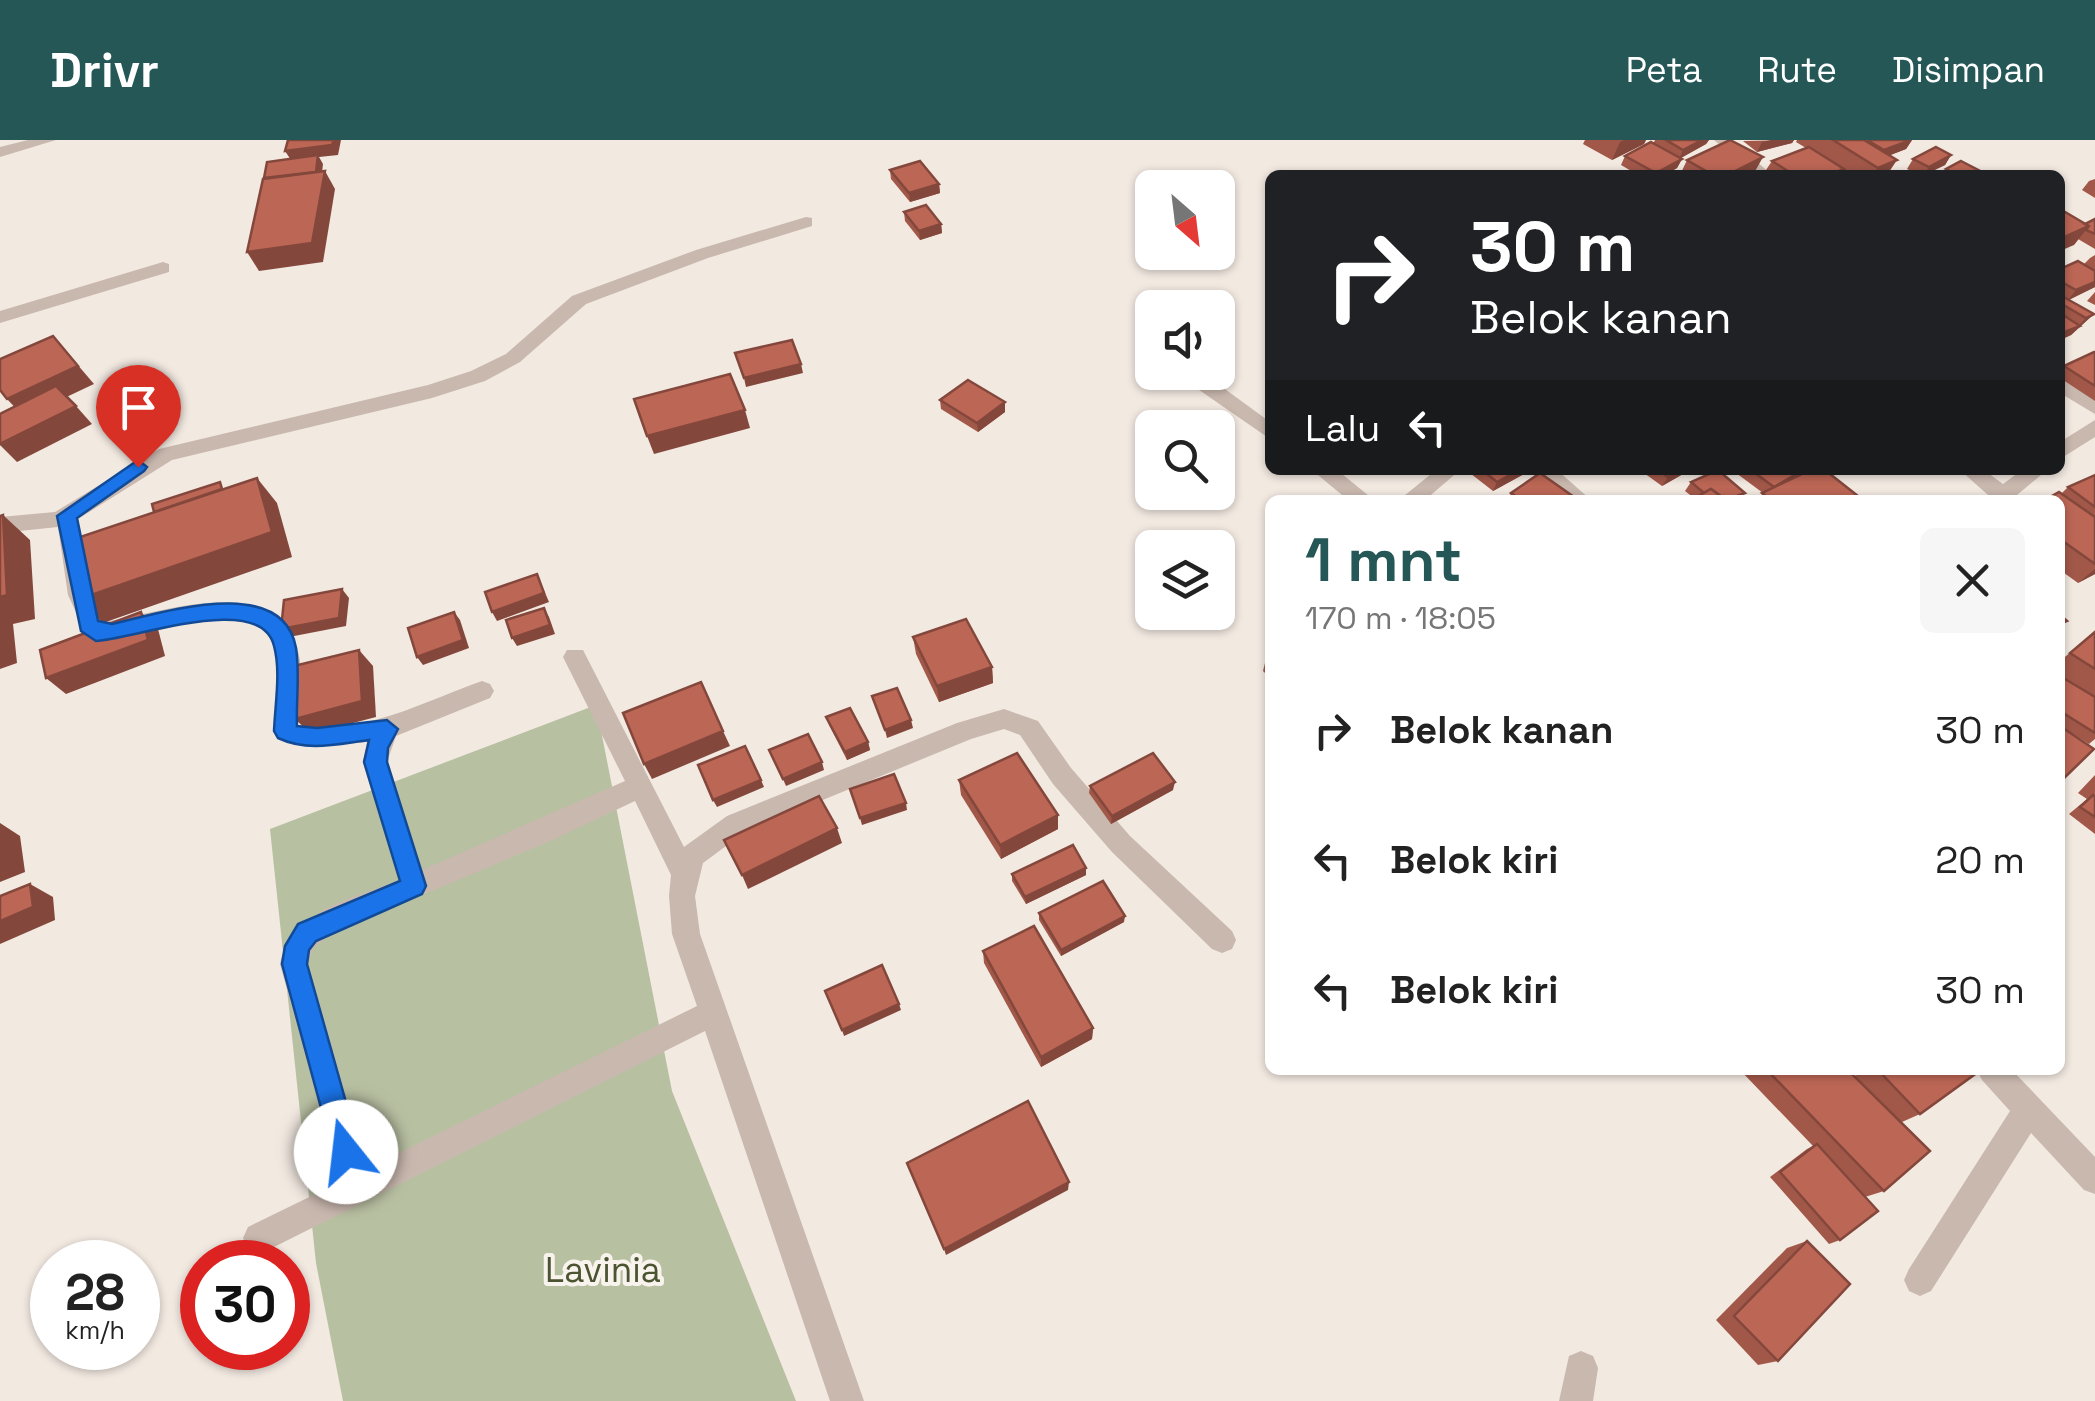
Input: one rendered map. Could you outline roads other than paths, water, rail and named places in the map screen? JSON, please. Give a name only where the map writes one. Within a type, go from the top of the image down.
[{"type":"street","points":[[0,152],[48,140]]},
{"type":"street","points":[[1722,140],[1758,170]]},
{"type":"street","points":[[0,524],[49,522],[67,516],[138,467],[166,454],[432,391],[478,376],[513,358],[579,300],[702,254],[806,222]]},
{"type":"street","points":[[0,317],[163,268]]},
{"type":"street","points":[[2065,387],[2095,407]]},
{"type":"street","points":[[1212,390],[1265,428]]},
{"type":"street","points":[[2065,448],[2095,427]]},
{"type":"street","points":[[1329,475],[1356,495]]},
{"type":"street","points":[[1417,495],[1443,475]]},
{"type":"street","points":[[1549,475],[1574,495]]},
{"type":"street","points":[[1809,475],[1837,495]]},
{"type":"street","points":[[1975,475],[1996,495]]},
{"type":"street","points":[[2003,495],[2029,475]]},
{"type":"street","points":[[67,516],[82,606],[88,625],[96,632],[205,611],[262,616],[275,623],[286,647],[286,731],[298,737],[387,729],[482,691]]},
{"type":"street","points":[[575,657],[683,871]]},
{"type":"street","points":[[846,1401],[686,934],[681,906],[683,871],[702,842],[736,824],[1004,718],[1029,728],[1062,776],[1121,844],[1222,940]]},
{"type":"street","points":[[387,729],[377,747],[376,762],[414,886]]},
{"type":"street","points":[[357,1190],[294,964],[297,946],[307,932],[326,922],[638,787]]},
{"type":"street","points":[[260,1238],[712,1014]]},
{"type":"street","points":[[1997,1075],[2095,1178]]},
{"type":"street","points":[[1920,1280],[2029,1108]]},
{"type":"park label","name":"Lavinia","points":[[603,1270]]}]
